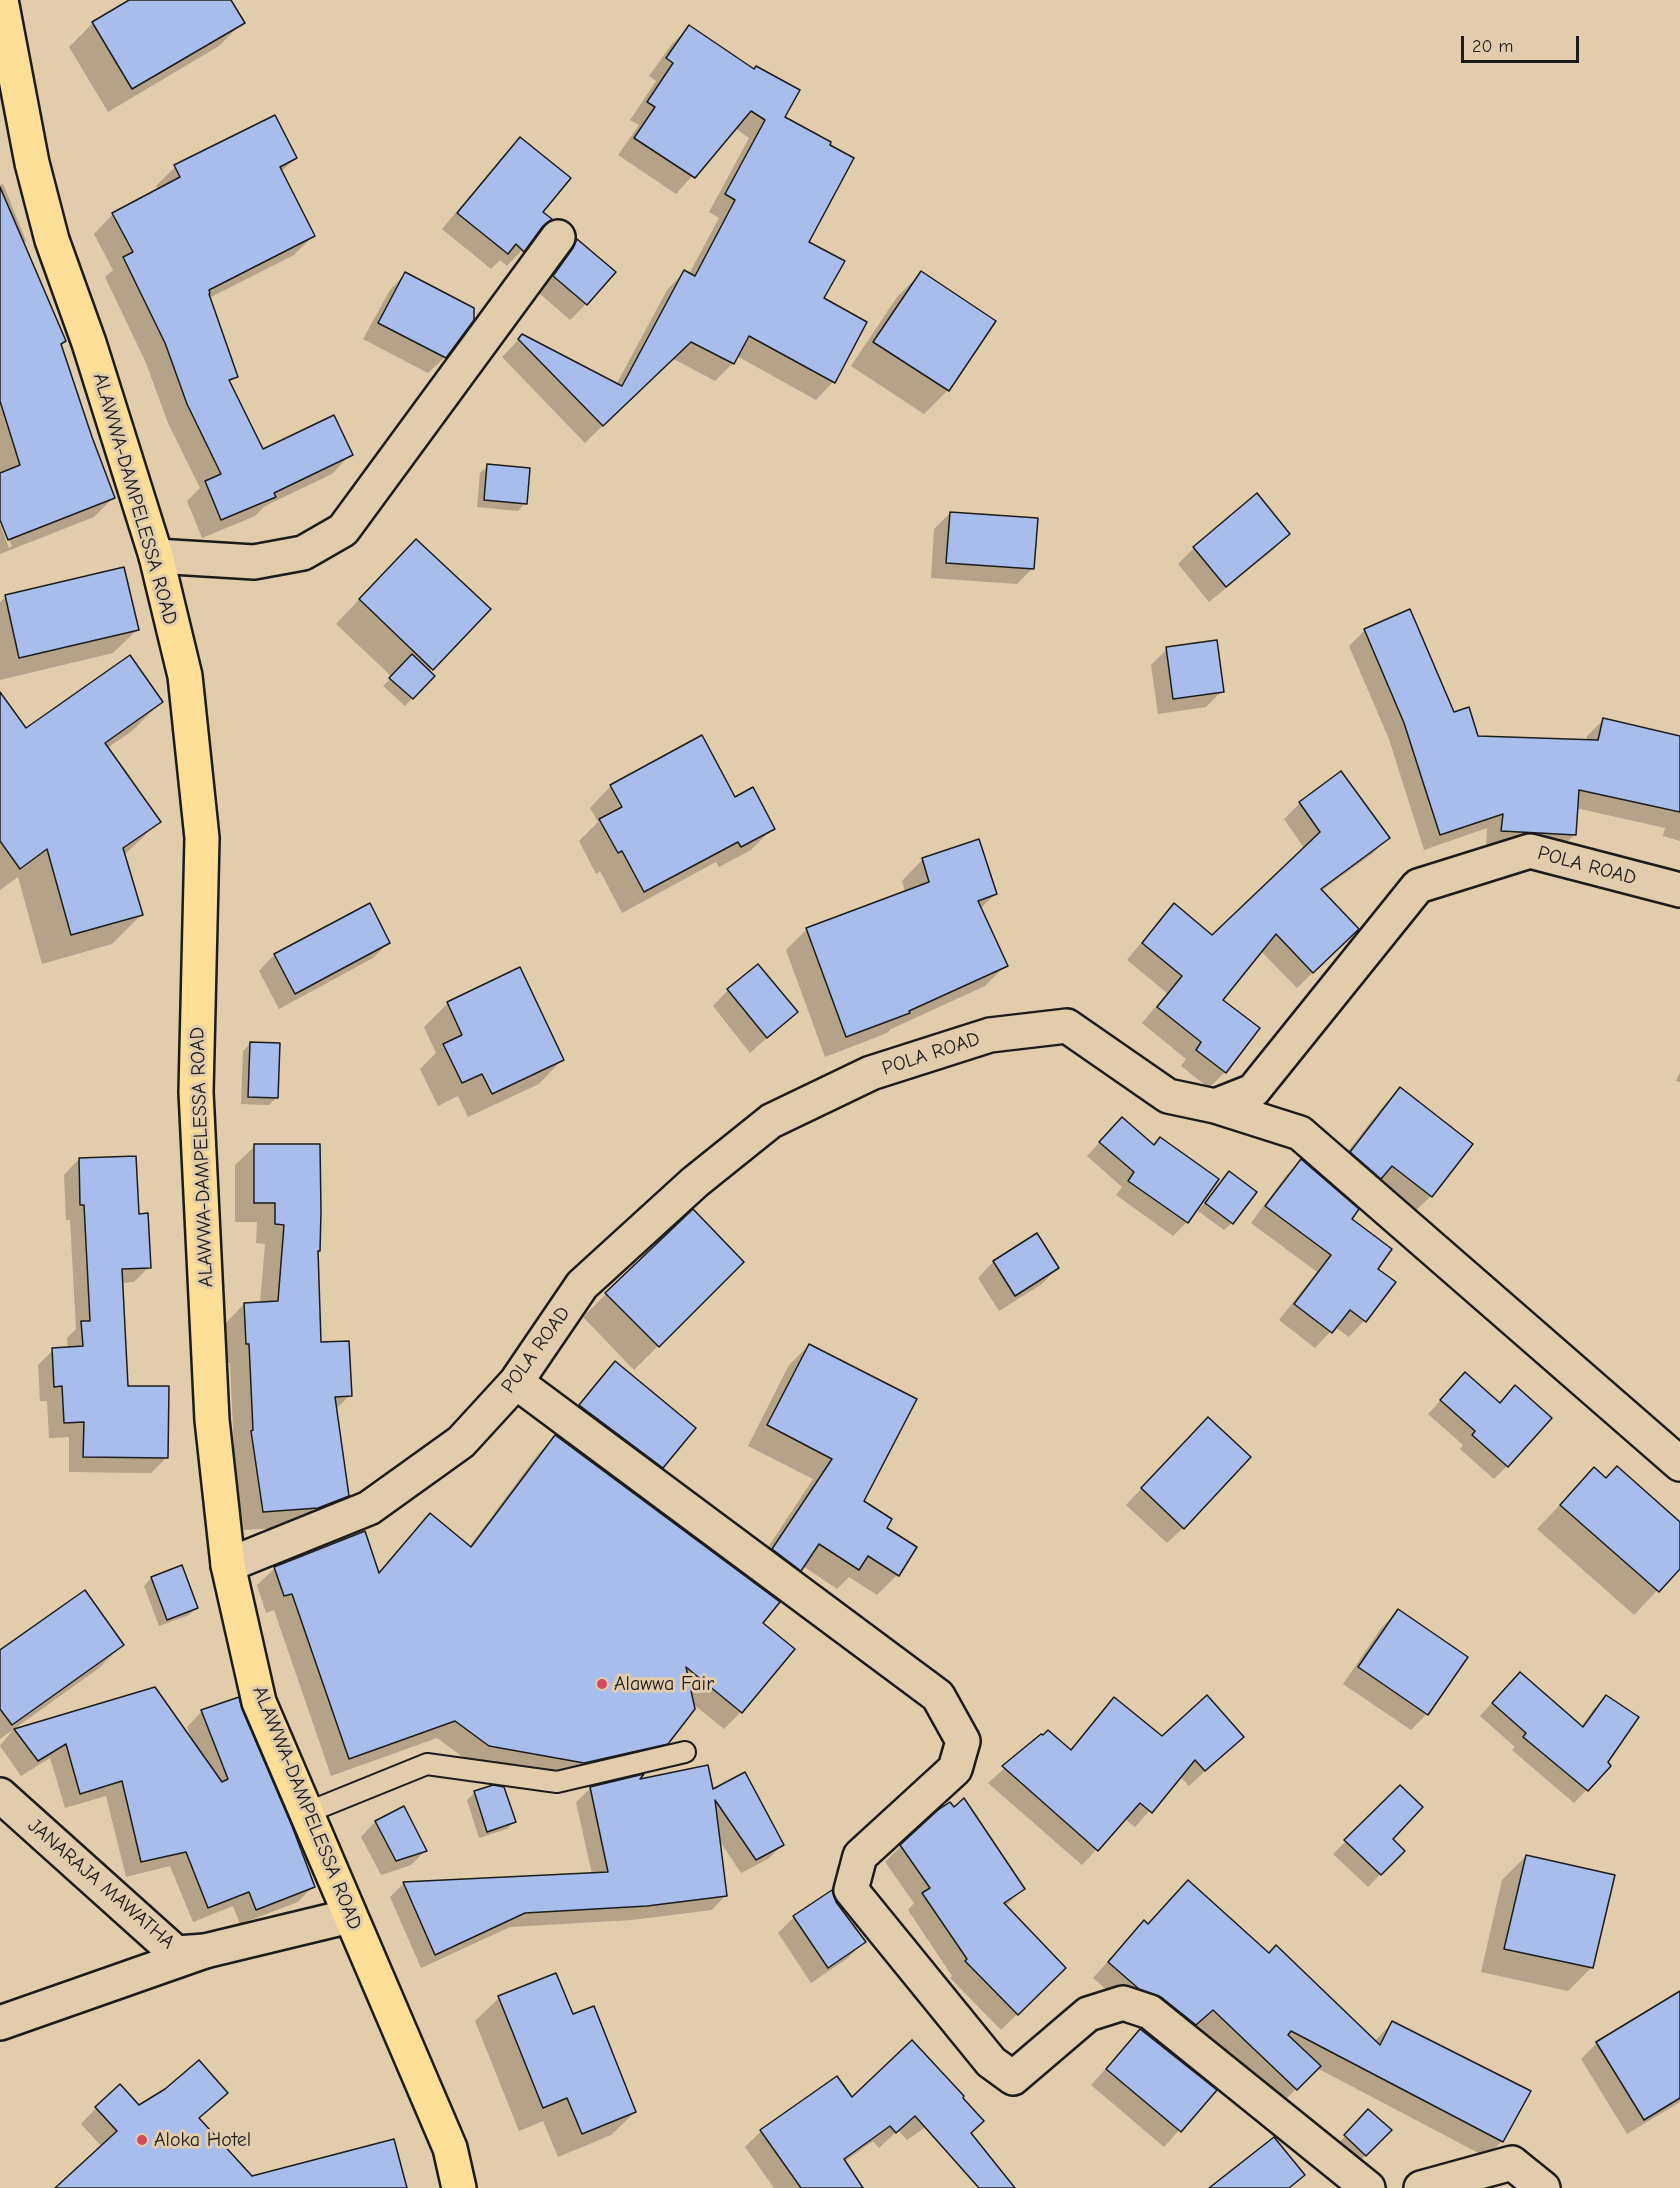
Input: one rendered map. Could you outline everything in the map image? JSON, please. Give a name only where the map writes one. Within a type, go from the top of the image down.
[{"type":"main road","name":"ALAWWA-DAMPELESSA ROAD","points":[[2,0],[32,163],[52,240],[89,343],[156,556],[185,676],[202,838],[196,1092],[212,1420],[228,1565],[259,1702],[450,2148],[459,2188]]},
{"type":"street","points":[[156,556],[254,562],[303,553],[343,530],[558,237]]},
{"type":"street","name":"POLA ROAD","points":[[228,1565],[369,1508],[461,1442],[516,1382],[582,1285],[695,1182],[771,1121],[871,1073],[990,1035],[1067,1026],[1168,1096],[1215,1106],[1253,1091],[1418,885],[1530,851],[1680,891]]},
{"type":"street","points":[[1215,1106],[1300,1133],[1680,1464]]},
{"type":"street","points":[[516,1382],[938,1696],[963,1741],[955,1769],[860,1856],[850,1890],[991,2061],[1013,2078],[1088,2014],[1123,2003],[1150,2012],[1368,2188]]},
{"type":"street","name":"JANARAJA MAWATHA","points":[[0,1795],[176,1953],[205,1951],[350,1916]]},
{"type":"street","points":[[0,2023],[205,1951]]},
{"type":"street","points":[[1421,2188],[1512,2163],[1543,2188]]},
{"type":"lane","points":[[306,1813],[427,1764],[557,1782],[685,1752]]},
{"type":"building","points":[[129,0],[231,0],[245,23],[132,89],[92,22]]},
{"type":"building","points":[[689,25],[754,69],[756,66],[800,90],[785,117],[831,142],[830,145],[854,158],[809,242],[845,261],[824,298],[867,322],[835,383],[749,336],[734,364],[691,342],[603,426],[518,339],[522,334],[622,386],[684,270],[695,276],[735,200],[725,194],[765,120],[751,111],[695,178],[634,138],[655,107],[647,102],[673,63],[666,58]]},
{"type":"building","points":[[275,115],[297,158],[280,167],[315,236],[209,290],[209,294],[238,377],[229,380],[263,449],[334,415],[353,455],[274,493],[276,497],[221,520],[205,481],[221,474],[187,404],[165,343],[123,257],[133,252],[112,213],[180,177],[174,165]]},
{"type":"building","points":[[520,137],[571,178],[543,212],[552,219],[543,226],[524,252],[516,244],[508,254],[457,213]]},
{"type":"building","points":[[0,187],[66,341],[61,344],[115,498],[8,540],[0,520],[0,473],[20,465],[0,401]]},
{"type":"building","points":[[577,239],[616,272],[587,305],[553,276]]},
{"type":"building","points":[[921,271],[996,321],[949,391],[873,342]]},
{"type":"building","points":[[405,272],[474,308],[474,320],[446,358],[378,323]]},
{"type":"building","points":[[487,464],[530,468],[527,504],[484,500]]},
{"type":"building","points":[[1257,493],[1290,534],[1226,587],[1193,547]]},
{"type":"building","points":[[950,512],[1038,518],[1034,569],[946,563]]},
{"type":"building","points":[[416,539],[491,609],[433,670],[359,599]]},
{"type":"building","points":[[124,567],[139,630],[19,658],[5,595]]},
{"type":"building","points":[[1410,609],[1454,712],[1469,707],[1478,736],[1598,740],[1603,718],[1680,736],[1680,812],[1579,790],[1576,835],[1501,831],[1503,814],[1440,835],[1404,723],[1364,629]]},
{"type":"building","points":[[1217,640],[1224,692],[1173,699],[1166,647]]},
{"type":"building","points":[[412,654],[435,676],[413,699],[389,678]]},
{"type":"building","points":[[130,655],[163,702],[105,743],[161,822],[123,848],[143,915],[71,935],[47,849],[20,869],[0,841],[0,692],[26,728]]},
{"type":"building","points":[[702,735],[735,797],[753,787],[775,829],[741,847],[738,842],[644,892],[622,851],[618,853],[599,819],[622,807],[610,785]]},
{"type":"building","points":[[1341,771],[1390,838],[1321,889],[1359,929],[1313,973],[1276,934],[1223,1000],[1260,1028],[1226,1073],[1196,1050],[1201,1042],[1157,1007],[1182,976],[1142,943],[1174,903],[1212,935],[1320,832],[1299,802]]},
{"type":"building","points":[[979,839],[997,894],[978,901],[1008,966],[909,1011],[910,1013],[846,1037],[806,928],[929,882],[922,858]]},
{"type":"building","points":[[370,903],[390,943],[295,994],[274,954]]},
{"type":"building","points":[[758,964],[798,1012],[767,1038],[727,989]]},
{"type":"building","points":[[520,967],[564,1060],[492,1094],[482,1074],[462,1083],[443,1044],[462,1035],[447,1002]]},
{"type":"building","points":[[250,1042],[280,1043],[278,1098],[248,1097]]},
{"type":"building","points":[[1400,1087],[1473,1144],[1432,1197],[1392,1166],[1381,1179],[1350,1152]]},
{"type":"building","points":[[1122,1117],[1154,1145],[1160,1137],[1219,1179],[1188,1223],[1128,1181],[1134,1172],[1099,1142]]},
{"type":"building","points":[[254,1144],[320,1144],[321,1211],[320,1251],[318,1251],[321,1342],[349,1341],[352,1396],[335,1397],[349,1496],[318,1508],[263,1512],[251,1431],[253,1430],[249,1344],[246,1344],[244,1303],[278,1301],[284,1225],[275,1224],[275,1203],[254,1203]]},
{"type":"building","points":[[136,1156],[139,1214],[148,1213],[151,1268],[122,1269],[128,1386],[169,1386],[168,1458],[83,1457],[84,1422],[64,1423],[62,1386],[54,1387],[52,1348],[83,1346],[81,1321],[90,1321],[84,1205],[80,1205],[79,1158]]},
{"type":"building","points":[[1301,1159],[1359,1209],[1352,1219],[1392,1249],[1378,1269],[1396,1282],[1366,1322],[1350,1310],[1332,1333],[1294,1304],[1331,1255],[1265,1206]]},
{"type":"building","points":[[1229,1171],[1257,1192],[1233,1224],[1205,1203]]},
{"type":"building","points":[[693,1209],[744,1262],[659,1347],[605,1293]]},
{"type":"building","points":[[1037,1233],[1059,1268],[1015,1296],[993,1261]]},
{"type":"building","points":[[809,1344],[917,1399],[864,1501],[892,1519],[887,1528],[917,1547],[899,1576],[868,1556],[859,1570],[819,1544],[801,1571],[772,1549],[832,1459],[767,1425]]},
{"type":"building","points":[[615,1361],[696,1428],[663,1468],[579,1405]]},
{"type":"building","points":[[1465,1372],[1500,1403],[1515,1385],[1552,1418],[1508,1467],[1472,1435],[1475,1431],[1440,1400]]},
{"type":"building","points":[[1208,1417],[1251,1457],[1184,1529],[1141,1488]]},
{"type":"building","points":[[555,1435],[780,1602],[763,1623],[795,1649],[742,1713],[686,1667],[695,1709],[668,1744],[584,1763],[489,1746],[455,1721],[349,1759],[292,1594],[284,1596],[274,1567],[365,1531],[379,1573],[430,1513],[471,1547]]},
{"type":"building","points":[[1617,1466],[1680,1522],[1680,1569],[1659,1592],[1560,1505],[1594,1467],[1606,1478]]},
{"type":"building","points":[[182,1565],[198,1608],[167,1620],[151,1577]]},
{"type":"building","points":[[85,1590],[124,1645],[12,1725],[0,1709],[0,1650]]},
{"type":"building","points":[[1398,1609],[1468,1657],[1428,1715],[1358,1667]]},
{"type":"building","points":[[1520,1672],[1583,1727],[1606,1695],[1639,1717],[1608,1762],[1611,1766],[1588,1791],[1523,1737],[1526,1733],[1492,1703]]},
{"type":"building","points":[[155,1687],[222,1782],[228,1779],[201,1710],[239,1697],[315,1887],[256,1910],[249,1892],[208,1908],[186,1852],[141,1862],[122,1781],[80,1794],[66,1744],[38,1761],[14,1729]]},
{"type":"building","points":[[1207,1695],[1244,1737],[1205,1771],[1195,1760],[1152,1813],[1140,1803],[1098,1851],[1002,1766],[1048,1730],[1071,1750],[1114,1697],[1162,1736]]},
{"type":"building","points":[[708,1765],[713,1789],[745,1772],[784,1845],[756,1860],[715,1800],[727,1896],[647,1906],[525,1913],[435,1955],[403,1882],[608,1872],[590,1787],[644,1774],[640,1779]]},
{"type":"building","points":[[493,1785],[504,1787],[516,1822],[487,1832],[474,1791]]},
{"type":"building","points":[[1400,1785],[1423,1807],[1393,1839],[1405,1851],[1381,1875],[1344,1840]]},
{"type":"building","points":[[964,1798],[1025,1889],[1004,1903],[1066,1968],[1018,2015],[965,1961],[967,1959],[922,1893],[930,1888],[900,1845],[938,1810],[950,1802],[954,1807]]},
{"type":"building","points":[[404,1806],[427,1851],[396,1861],[375,1821]]},
{"type":"building","points":[[1526,1855],[1615,1875],[1593,1968],[1504,1949]]},
{"type":"building","points":[[1188,1880],[1269,1953],[1276,1945],[1380,2045],[1392,2021],[1531,2091],[1503,2142],[1291,2031],[1288,2035],[1321,2066],[1297,2090],[1213,2010],[1196,2025],[1161,1997],[1139,1989],[1108,1962],[1144,1920],[1148,1924]]},
{"type":"building","points":[[832,1890],[836,1902],[866,1942],[828,1968],[793,1916]]},
{"type":"building","points":[[556,1973],[573,2014],[594,2006],[636,2112],[582,2134],[567,2098],[543,2108],[498,1996]]},
{"type":"building","points":[[1680,1991],[1680,2098],[1644,2120],[1596,2042]]},
{"type":"building","points":[[1140,2029],[1217,2090],[1181,2132],[1106,2069]]},
{"type":"building","points":[[912,2040],[984,2121],[971,2133],[1015,2188],[979,2188],[915,2116],[896,2133],[890,2126],[844,2159],[863,2188],[801,2188],[760,2130],[837,2076],[852,2097]]},
{"type":"building","points":[[199,2060],[228,2093],[199,2118],[252,2176],[394,2139],[407,2188],[55,2188],[117,2131],[95,2107],[120,2084],[139,2105],[165,2089]]},
{"type":"building","points":[[1368,2109],[1392,2130],[1366,2156],[1344,2135]]},
{"type":"building","points":[[1274,2137],[1305,2175],[1289,2188],[1209,2188]]},
{"type":"place","name":"Alawwa Fair","points":[[602,1684]]},
{"type":"place","name":"Aloka Hotel","points":[[142,2140]]}]
